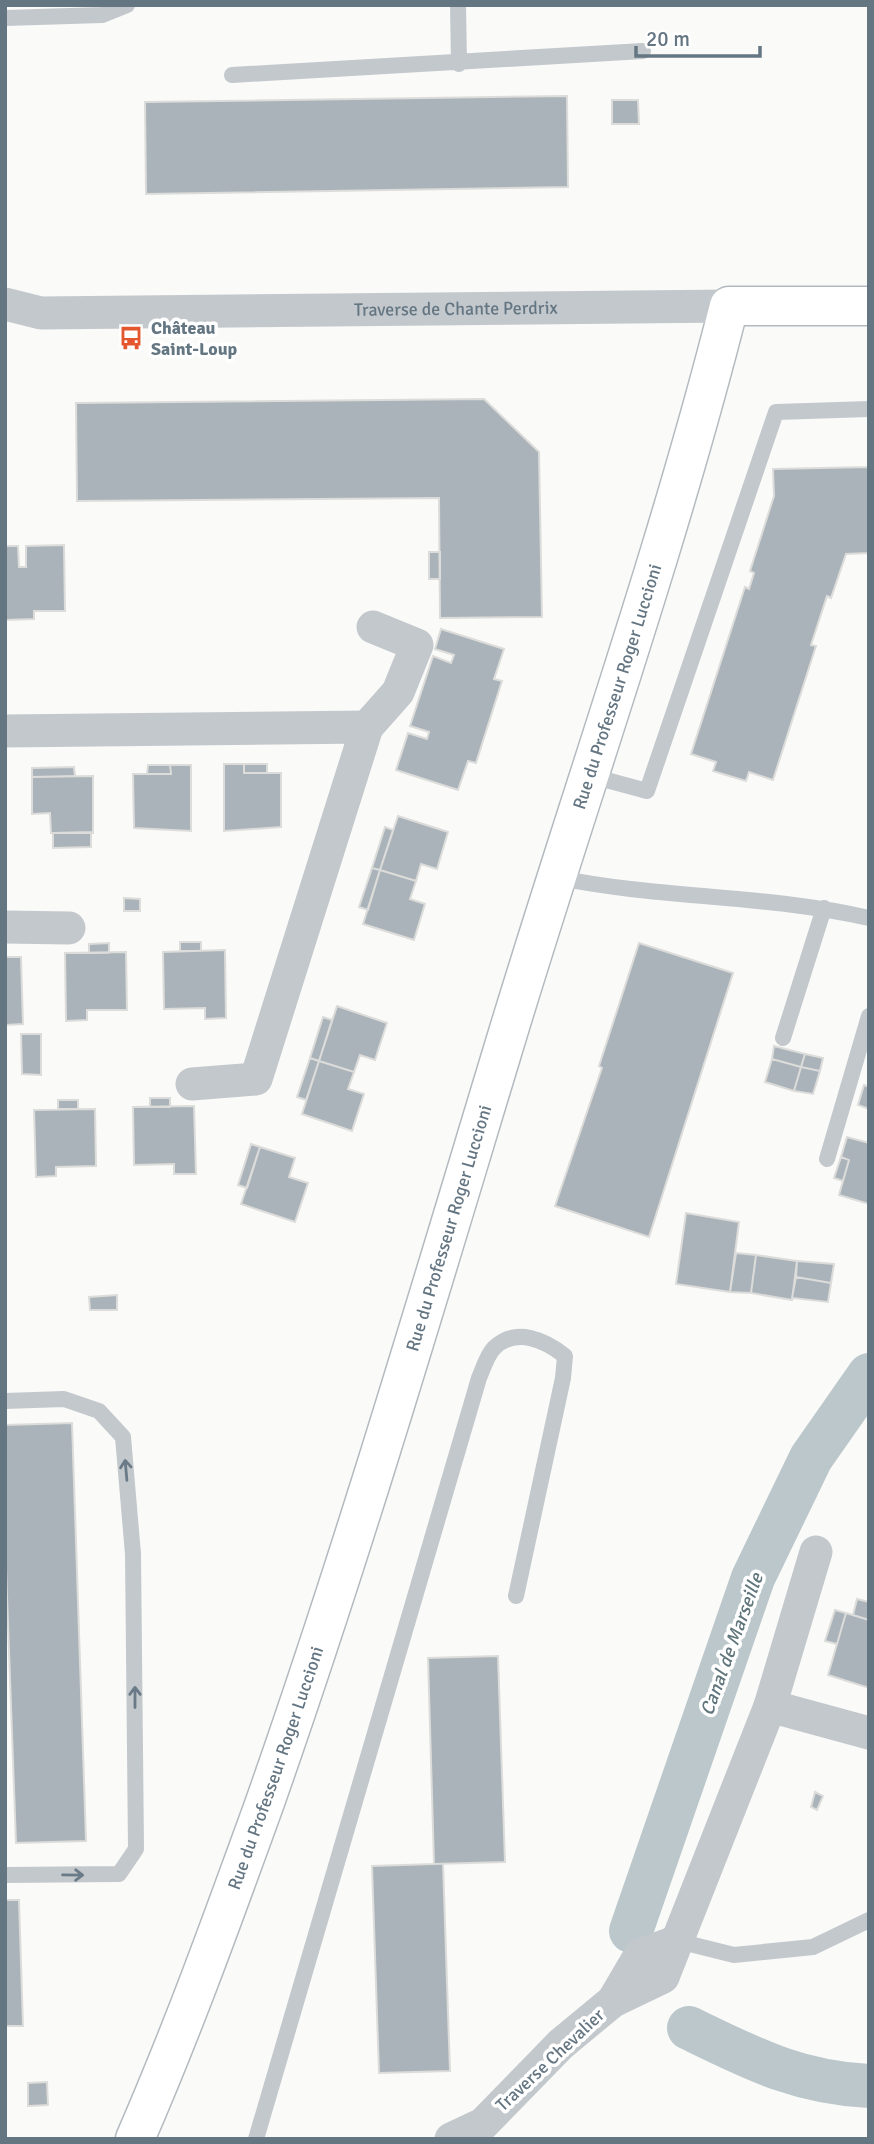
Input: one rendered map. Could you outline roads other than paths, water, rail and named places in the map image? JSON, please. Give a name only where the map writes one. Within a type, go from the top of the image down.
[{"type":"street","name":"Traverse de Chante Perdrix","points":[[5,304],[41,313],[869,306]]},
{"type":"street","name":"Rue du Professeur Roger Luccioni","points":[[135,2139],[190,2013],[301,1700],[397,1400],[555,877],[703,408],[729,306]]},
{"type":"street","name":"Traverse de Chante Perdrix","points":[[5,324],[41,313]]},
{"type":"street","points":[[192,1084],[256,1079],[367,727],[398,692],[416,645],[373,627]]},
{"type":"street","points":[[5,731],[367,727]]},
{"type":"street","points":[[5,927],[69,928]]},
{"type":"street","name":"Traverse Chevalier","points":[[451,2139],[483,2124],[561,2044],[613,2001],[663,1977],[769,1706],[816,1552]]},
{"type":"street","points":[[769,1706],[869,1733]]},
{"type":"lane","points":[[5,18],[102,15],[127,5]]},
{"type":"lane","points":[[458,5],[459,64]]},
{"type":"lane","points":[[232,75],[459,64],[642,51]]},
{"type":"lane","points":[[587,775],[647,791],[776,412],[869,409]]},
{"type":"lane","points":[[555,877],[602,887],[824,908],[869,918]]},
{"type":"lane","points":[[783,1038],[824,908]]},
{"type":"lane","points":[[827,1159],[869,1016]]},
{"type":"lane","points":[[256,2139],[479,1378],[494,1348],[516,1336],[545,1340],[565,1356],[563,1378],[516,1596]]},
{"type":"lane","points":[[5,1401],[64,1399],[99,1410],[123,1437],[134,1554],[136,1849],[119,1874],[5,1875]]},
{"type":"lane","points":[[678,1941],[734,1955],[813,1947],[869,1920]]},
{"type":"waterway","name":"Canal de Marseille","points":[[631,1931],[753,1578],[811,1458],[869,1375]]},
{"type":"waterway","name":"Canal de Marseille","points":[[689,2028],[754,2059],[797,2074],[843,2084],[869,2086]]},
{"type":"place","name":"Château Saint-Loup","points":[[131,338]]}]
